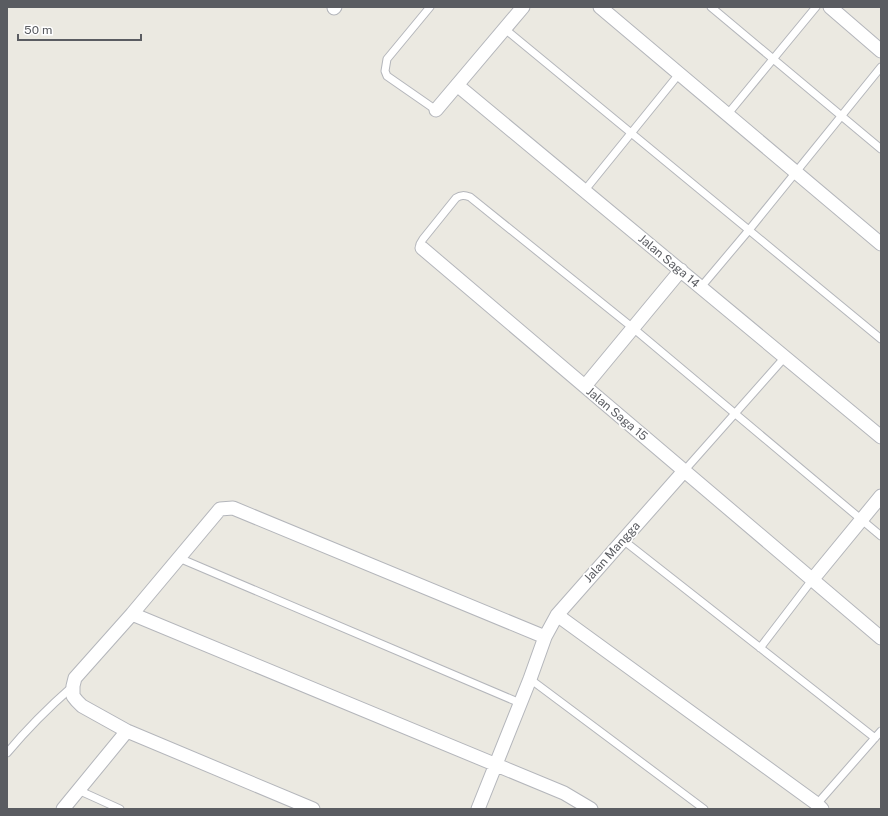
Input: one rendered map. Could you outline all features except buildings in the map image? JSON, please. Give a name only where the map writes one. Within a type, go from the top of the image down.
[{"type":"street","points":[[436,110],[523,7]]},
{"type":"street","points":[[600,7],[881,244]]},
{"type":"street","points":[[830,7],[881,51]]},
{"type":"street","name":"Jalan Saga 14","points":[[458,85],[881,437]]},
{"type":"street","name":"Jalan Saga 15","points":[[422,248],[881,638]]},
{"type":"street","points":[[585,386],[681,270]]},
{"type":"street","name":"Jalan Mangga","points":[[478,809],[530,679],[545,637],[557,615],[684,471]]},
{"type":"street","points":[[812,580],[881,496]]},
{"type":"street","points":[[313,809],[127,731],[82,706],[73,696],[73,686],[76,678],[220,509],[233,508],[545,637]]},
{"type":"street","points":[[132,614],[564,793],[591,809]]},
{"type":"street","points":[[557,615],[820,806]]},
{"type":"street","points":[[63,809],[127,731]]},
{"type":"lane","points":[[430,7],[388,59],[385,71],[387,76],[436,110]]},
{"type":"lane","points":[[711,7],[881,150]]},
{"type":"lane","points":[[727,115],[816,7]]},
{"type":"lane","points":[[505,29],[881,339]]},
{"type":"lane","points":[[701,287],[881,68]]},
{"type":"lane","points":[[585,190],[679,74]]},
{"type":"lane","points":[[422,248],[420,244],[423,239],[456,198],[460,195],[470,197],[633,328],[881,536]]},
{"type":"lane","points":[[684,471],[785,357]]},
{"type":"lane","points":[[623,540],[875,738]]},
{"type":"lane","points":[[179,558],[520,703]]},
{"type":"lane","points":[[760,648],[812,580]]},
{"type":"lane","points":[[530,679],[704,809]]},
{"type":"lane","points":[[7,753],[41,715],[73,686]]},
{"type":"lane","points":[[820,806],[881,731]]},
{"type":"lane","points":[[78,790],[120,809]]}]
